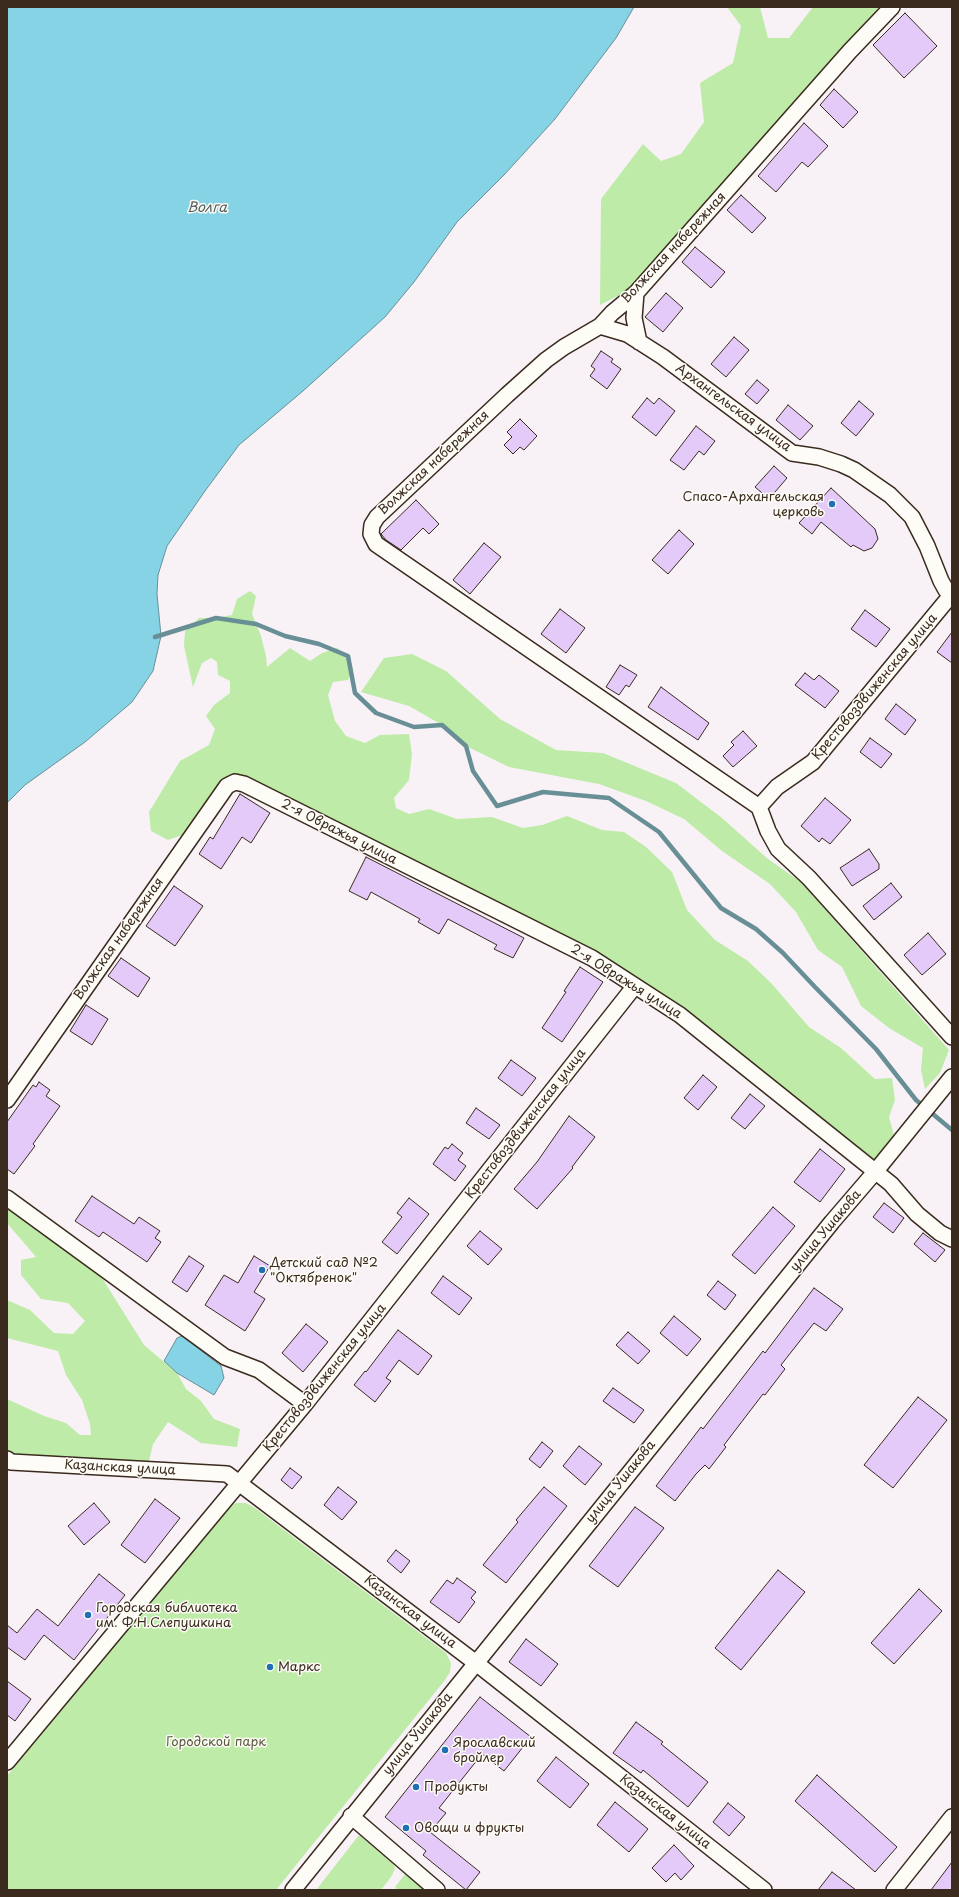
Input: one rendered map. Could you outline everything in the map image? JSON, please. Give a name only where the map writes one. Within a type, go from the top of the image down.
[{"type":"street","name":"Волжская набережная","points":[[759,808],[376,544],[371,534],[372,525],[377,517],[546,360],[564,347],[600,326],[612,313],[636,293],[850,51],[892,7]]},
{"type":"street","points":[[636,293],[634,318],[638,342]]},
{"type":"street","name":"Архангельская улица","points":[[600,326],[615,329],[664,357],[792,453],[819,457],[841,464],[854,470],[890,495],[912,517],[925,540],[941,581],[952,594]]},
{"type":"street","name":"Крестовоздвиженская улица","points":[[759,808],[777,788],[812,762],[952,594]]},
{"type":"street","name":"Волжская набережная","points":[[7,1100],[227,786],[234,782]]},
{"type":"street","name":"2-я Овражья улица","points":[[234,782],[244,784],[592,958],[634,987],[680,1015],[891,1184],[917,1214],[940,1233],[952,1239]]},
{"type":"street","points":[[759,808],[768,831],[778,849],[809,878],[952,1037]]},
{"type":"street","name":"Крестовоздвиженская улица","points":[[7,1762],[305,1404],[634,987]]},
{"type":"street","name":"улица Ушакова","points":[[293,1890],[351,1816],[952,1076]]},
{"type":"street","points":[[7,1198],[226,1357],[259,1370],[305,1404]]},
{"type":"street","name":"Казанская улица","points":[[7,1459],[11,1462],[227,1474],[476,1663],[764,1890]]},
{"type":"street","points":[[351,1816],[437,1890]]},
{"type":"street","points":[[894,1890],[952,1818]]},
{"type":"green space","points":[[727,7],[760,7],[768,38],[789,38],[813,7],[880,7],[635,287],[600,305],[601,199],[643,144],[661,161],[681,154],[704,122],[700,83],[733,63],[741,26]]},
{"type":"green space","points":[[250,591],[256,596],[252,614],[261,636],[267,667],[290,648],[310,661],[322,653],[337,648],[348,656],[353,669],[348,680],[333,682],[328,695],[335,721],[346,736],[365,743],[380,735],[409,734],[412,754],[409,780],[394,798],[396,808],[409,814],[429,809],[457,819],[492,817],[523,828],[542,825],[567,816],[602,830],[624,832],[646,847],[672,872],[687,910],[715,940],[748,961],[772,984],[809,1027],[841,1048],[875,1079],[892,1078],[895,1100],[889,1117],[895,1139],[874,1166],[682,1012],[235,778],[191,832],[168,840],[151,831],[149,812],[180,761],[209,745],[215,729],[206,716],[214,705],[230,693],[230,681],[218,675],[217,662],[211,658],[202,663],[193,687],[184,646],[185,631],[199,618],[216,618],[232,615],[237,599]]},
{"type":"green space","points":[[412,654],[446,671],[500,719],[556,750],[603,753],[676,783],[722,818],[768,859],[801,882],[949,1050],[940,1073],[925,1089],[921,1070],[923,1048],[889,1028],[861,1006],[842,967],[818,950],[796,912],[770,884],[722,851],[684,819],[646,801],[599,784],[509,767],[466,746],[442,725],[409,706],[361,692],[384,658]]},
{"type":"green space","points":[[7,1205],[97,1270],[144,1345],[177,1373],[186,1389],[201,1401],[214,1419],[240,1429],[237,1447],[201,1443],[168,1422],[153,1444],[148,1465],[7,1455],[7,1399],[44,1416],[66,1423],[80,1435],[91,1435],[90,1424],[82,1400],[66,1375],[58,1351],[7,1338],[7,1300],[30,1310],[54,1333],[73,1334],[85,1321],[68,1303],[41,1299],[21,1275],[21,1260],[36,1257],[7,1223]]},
{"type":"green space","name":"Городской парк","points":[[236,1503],[246,1503],[255,1508],[446,1653],[451,1663],[450,1672],[276,1890],[7,1890],[7,1776],[228,1508]]},
{"type":"green space","points":[[359,1835],[394,1865],[395,1869],[391,1877],[381,1890],[316,1890]]},
{"type":"green space","points":[[406,1873],[425,1890],[398,1890],[395,1887]]},
{"type":"water","name":"Волга","points":[[7,7],[634,7],[616,38],[555,119],[504,175],[457,222],[414,282],[385,317],[303,391],[239,445],[167,546],[158,575],[157,594],[161,636],[153,671],[132,702],[85,742],[25,785],[7,803]]},
{"type":"water","points":[[182,1336],[221,1366],[224,1378],[214,1395],[177,1373],[164,1361],[177,1338]]},
{"type":"building","points":[[905,13],[937,46],[904,78],[873,45]]},
{"type":"building","points":[[834,89],[858,112],[843,128],[820,105]]},
{"type":"building","points":[[804,123],[828,146],[808,167],[802,162],[776,192],[758,176]]},
{"type":"building","points":[[741,195],[766,218],[752,233],[727,210]]},
{"type":"building","points":[[695,247],[725,272],[711,288],[682,262]]},
{"type":"building","points":[[666,293],[683,308],[663,332],[645,317]]},
{"type":"building","points":[[734,337],[749,350],[726,377],[711,364]]},
{"type":"building","points":[[601,351],[613,359],[611,362],[621,369],[607,389],[590,376],[595,369],[591,366]]},
{"type":"building","points":[[757,380],[769,390],[757,404],[745,394]]},
{"type":"building","points":[[647,398],[654,404],[659,398],[675,411],[656,436],[632,417]]},
{"type":"building","points":[[859,401],[874,414],[856,436],[841,423]]},
{"type":"building","points":[[788,405],[813,426],[800,440],[776,420]]},
{"type":"building","points":[[520,419],[537,436],[524,450],[520,447],[513,454],[504,445],[512,437],[507,432]]},
{"type":"building","points":[[696,426],[715,441],[704,455],[699,451],[684,470],[670,460]]},
{"type":"building","points":[[774,466],[787,478],[769,499],[755,487]]},
{"type":"building","name":"Спасо-Архангельская церковь","points":[[831,488],[875,529],[878,539],[872,548],[864,551],[853,545],[851,547],[821,522],[812,534],[799,523]]},
{"type":"building","points":[[416,500],[439,524],[429,534],[423,528],[401,550],[386,540],[381,534]]},
{"type":"building","points":[[679,530],[694,544],[668,574],[652,560]]},
{"type":"building","points":[[484,543],[501,557],[470,594],[453,580]]},
{"type":"building","points":[[560,609],[585,628],[566,653],[541,634]]},
{"type":"building","points":[[865,610],[890,629],[876,647],[851,629]]},
{"type":"building","points":[[952,632],[952,663],[937,652]]},
{"type":"building","points":[[620,665],[637,675],[629,687],[626,685],[619,695],[606,687]]},
{"type":"building","points":[[805,673],[814,680],[819,675],[839,691],[825,708],[795,685]]},
{"type":"building","points":[[661,687],[709,723],[698,740],[648,707]]},
{"type":"building","points":[[896,704],[916,720],[905,735],[885,719]]},
{"type":"building","points":[[743,731],[757,746],[733,767],[723,756],[734,745],[731,742]]},
{"type":"building","points":[[870,738],[892,754],[881,768],[860,752]]},
{"type":"building","points":[[240,794],[270,813],[251,843],[242,837],[221,869],[199,854],[210,837],[213,839]]},
{"type":"building","points":[[825,798],[851,820],[830,844],[822,838],[819,842],[801,826]]},
{"type":"building","points":[[869,849],[879,864],[879,869],[852,886],[840,868]]},
{"type":"building","points":[[366,857],[524,938],[513,958],[494,949],[497,945],[448,919],[439,934],[418,922],[420,919],[371,892],[367,900],[349,891]]},
{"type":"building","points":[[891,883],[902,897],[874,920],[863,906]]},
{"type":"building","points":[[174,886],[203,906],[175,946],[146,926]]},
{"type":"building","points":[[928,933],[946,954],[922,975],[904,955]]},
{"type":"building","points":[[121,958],[150,978],[138,997],[108,976]]},
{"type":"building","points":[[580,967],[603,982],[562,1042],[542,1028],[566,992],[564,991]]},
{"type":"building","points":[[86,1005],[108,1019],[92,1045],[70,1031]]},
{"type":"building","points":[[511,1060],[536,1078],[522,1096],[498,1078]]},
{"type":"building","points":[[703,1075],[717,1087],[698,1110],[684,1098]]},
{"type":"building","points":[[39,1082],[50,1090],[46,1096],[60,1106],[33,1144],[35,1146],[14,1174],[7,1169],[7,1122],[33,1085],[36,1087]]},
{"type":"building","points":[[750,1094],[765,1106],[745,1129],[731,1118]]},
{"type":"building","points":[[476,1108],[500,1125],[489,1139],[466,1123]]},
{"type":"building","points":[[569,1116],[595,1137],[572,1167],[573,1168],[537,1209],[514,1189],[537,1162]]},
{"type":"building","points":[[452,1144],[463,1153],[458,1160],[466,1166],[455,1181],[433,1164],[445,1147],[448,1149]]},
{"type":"building","points":[[820,1149],[845,1169],[820,1202],[794,1182]]},
{"type":"building","points":[[92,1196],[134,1224],[139,1217],[160,1231],[155,1238],[161,1242],[147,1262],[103,1232],[99,1237],[75,1221]]},
{"type":"building","points":[[409,1198],[429,1214],[397,1254],[382,1242],[402,1217],[397,1213]]},
{"type":"building","points":[[884,1203],[904,1218],[893,1233],[873,1217]]},
{"type":"building","points":[[773,1207],[795,1226],[755,1274],[732,1255]]},
{"type":"building","points":[[480,1231],[502,1249],[488,1265],[467,1246]]},
{"type":"building","points":[[923,1233],[945,1250],[935,1262],[914,1244]]},
{"type":"building","points":[[189,1256],[204,1266],[187,1292],[172,1282]]},
{"type":"building","points":[[254,1256],[270,1266],[254,1292],[265,1299],[245,1331],[205,1305],[224,1275],[238,1283]]},
{"type":"building","points":[[443,1276],[472,1298],[459,1315],[431,1293]]},
{"type":"building","points":[[718,1281],[736,1295],[725,1310],[707,1295]]},
{"type":"building","points":[[814,1288],[843,1309],[826,1331],[814,1323],[781,1365],[785,1369],[765,1395],[763,1394],[724,1445],[726,1447],[709,1469],[705,1465],[675,1501],[656,1486],[701,1427],[703,1429],[763,1351],[765,1353]]},
{"type":"building","points":[[674,1316],[701,1339],[687,1356],[660,1333]]},
{"type":"building","points":[[306,1324],[328,1342],[303,1372],[282,1353]]},
{"type":"building","points":[[398,1330],[432,1356],[418,1375],[399,1360],[386,1378],[391,1381],[375,1402],[354,1385],[365,1371],[366,1372]]},
{"type":"building","points":[[628,1332],[650,1351],[638,1364],[616,1345]]},
{"type":"building","points":[[613,1388],[644,1410],[634,1423],[603,1401]]},
{"type":"building","points":[[918,1397],[947,1420],[893,1488],[864,1465]]},
{"type":"building","points":[[542,1442],[553,1451],[540,1468],[529,1459]]},
{"type":"building","points":[[579,1446],[602,1464],[585,1485],[563,1466]]},
{"type":"building","points":[[290,1468],[302,1477],[292,1489],[281,1480]]},
{"type":"building","points":[[338,1487],[357,1502],[342,1520],[324,1505]]},
{"type":"building","points":[[544,1487],[567,1506],[506,1583],[483,1565],[518,1522],[516,1520]]},
{"type":"building","points":[[155,1499],[180,1518],[145,1563],[121,1545]]},
{"type":"building","points":[[94,1503],[110,1522],[84,1545],[68,1526]]},
{"type":"building","points":[[635,1507],[664,1528],[618,1587],[589,1566]]},
{"type":"building","points":[[396,1550],[410,1561],[401,1573],[387,1561]]},
{"type":"building","points":[[778,1570],[805,1592],[741,1670],[715,1648]]},
{"type":"building","name":"Городская библиотека им. Ф.Н.Слепушкина","points":[[99,1574],[125,1595],[74,1660],[44,1635],[25,1660],[7,1647],[7,1625],[17,1633],[37,1609],[58,1626]]},
{"type":"building","points":[[457,1578],[476,1592],[471,1598],[475,1602],[459,1623],[430,1602],[447,1580],[453,1584]]},
{"type":"building","points":[[919,1589],[942,1611],[894,1664],[871,1643]]},
{"type":"building","points":[[526,1639],[558,1664],[541,1686],[509,1662]]},
{"type":"building","points":[[7,1681],[31,1699],[15,1721],[7,1715]]},
{"type":"building","points":[[480,1697],[531,1737],[504,1771],[482,1754],[439,1808],[446,1813],[430,1832],[480,1872],[466,1890],[423,1855],[426,1851],[385,1817]]},
{"type":"building","points":[[636,1722],[663,1742],[661,1744],[708,1782],[688,1807],[643,1770],[641,1773],[613,1753]]},
{"type":"building","points":[[556,1757],[589,1784],[570,1808],[537,1781]]},
{"type":"building","points":[[817,1775],[897,1847],[875,1872],[795,1801]]},
{"type":"building","points":[[615,1802],[648,1829],[629,1852],[597,1825]]},
{"type":"building","points":[[728,1803],[745,1817],[729,1836],[713,1822]]},
{"type":"building","points":[[674,1845],[694,1866],[681,1880],[675,1873],[666,1882],[652,1868]]},
{"type":"building","points":[[952,1862],[952,1890],[931,1890]]},
{"type":"building","points":[[832,1872],[856,1890],[818,1890]]},
{"type":"waterway","points":[[155,637],[216,618],[256,624],[285,636],[319,644],[348,656],[355,693],[376,713],[414,727],[442,725],[466,746],[473,771],[497,806],[543,792],[609,798],[659,832],[721,908],[756,929],[783,953],[876,1049],[916,1100],[952,1130]]},
{"type":"place","name":"Спасо-Архангельская церковь","points":[[832,504]]},
{"type":"place","name":"Детский сад №2 \"Октябренок\"","points":[[262,1270]]},
{"type":"place","name":"Городская библиотека им. Ф.Н.Слепушкина","points":[[88,1615]]},
{"type":"place","name":"Маркс","points":[[270,1667]]},
{"type":"place","name":"Ярославский бройлер","points":[[445,1750]]},
{"type":"place","name":"Продукты","points":[[416,1787]]},
{"type":"place","name":"Овощи и фрукты","points":[[406,1828]]}]
